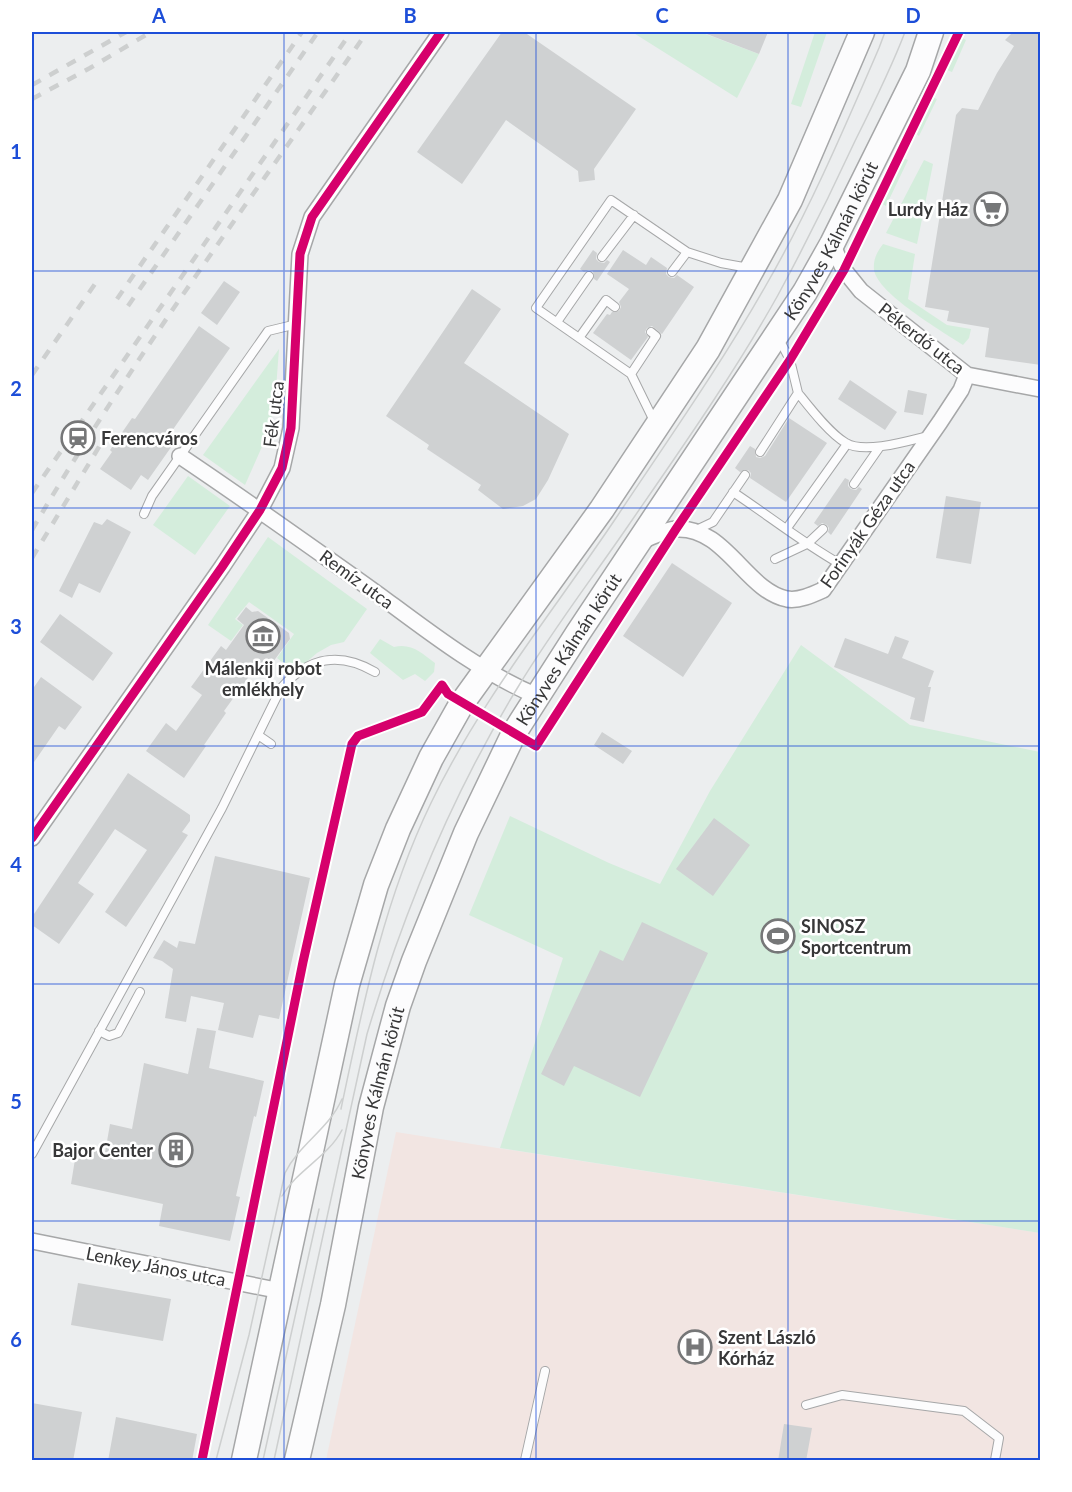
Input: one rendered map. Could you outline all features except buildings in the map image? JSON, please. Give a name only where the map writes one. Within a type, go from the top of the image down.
[{"type":"main road","points":[[244,1461],[347,985],[376,885],[398,829],[431,758],[462,703],[602,509],[708,349],[790,200],[862,32]]},
{"type":"main road","name":"Könyves Kálmán körút","points":[[297,1461],[333,1305],[371,1107],[398,1006],[414,961],[486,788],[514,733],[537,696],[778,336],[832,244],[918,71],[931,32]]},
{"type":"street","name":"Fék utca","points":[[32,838],[188,618],[260,510],[282,468],[291,428],[300,254],[312,217],[441,32]]},
{"type":"street","name":"Pékerdő utca","points":[[832,244],[844,270],[861,291],[967,375],[1041,389]]},
{"type":"street","name":"Forinyák Géza utca","points":[[693,531],[711,539],[769,592],[788,600],[807,597],[822,590],[961,390],[967,375]]},
{"type":"street","name":"Remíz utca","points":[[180,456],[486,669],[517,688],[537,696]]},
{"type":"street","points":[[641,541],[676,529],[693,531]]},
{"type":"street","name":"Lenkey János utca","points":[[32,1241],[281,1291]]},
{"type":"lane","points":[[657,427],[631,374],[536,308],[612,200],[687,252],[722,263],[753,268]]},
{"type":"lane","points":[[602,257],[634,215]]},
{"type":"lane","points":[[672,272],[687,252]]},
{"type":"lane","points":[[557,322],[589,276]]},
{"type":"lane","points":[[579,338],[606,300],[615,307]]},
{"type":"lane","points":[[144,514],[152,495],[268,331],[297,324]]},
{"type":"lane","points":[[631,374],[656,336],[651,332]]},
{"type":"lane","points":[[778,336],[790,360],[798,393],[819,417],[848,444],[879,448],[929,435]]},
{"type":"lane","points":[[760,452],[798,393]]},
{"type":"lane","points":[[787,528],[848,444]]},
{"type":"lane","points":[[854,484],[879,448]]},
{"type":"lane","points":[[693,531],[713,522],[745,475]]},
{"type":"lane","points":[[733,492],[807,544],[840,564]]},
{"type":"lane","points":[[775,560],[807,544],[823,529]]},
{"type":"lane","points":[[32,1154],[222,808],[281,688],[292,675],[306,666],[321,661],[335,659],[363,665],[375,672]]},
{"type":"lane","points":[[258,735],[271,744]]},
{"type":"lane","points":[[99,1031],[109,1036],[118,1033],[140,992]]},
{"type":"lane","points":[[525,1461],[545,1371]]},
{"type":"lane","points":[[806,1405],[842,1395],[964,1411],[999,1438],[995,1461]]},
{"type":"shaded area","name":"Szent László Kórház","points":[[396,1132],[1040,1233],[1040,1460],[326,1460]]},
{"type":"green space","points":[[632,32],[700,32],[759,54],[737,98]]},
{"type":"green space","points":[[815,32],[827,32],[801,107],[791,104]]},
{"type":"green space","points":[[961,37],[966,40],[952,72],[947,70]]},
{"type":"green space","points":[[932,97],[937,99],[919,136],[915,133]]},
{"type":"green space","points":[[903,158],[908,160],[886,206],[881,203]]},
{"type":"green space","points":[[924,160],[933,164],[917,244],[886,233]]},
{"type":"green space","points":[[883,244],[915,254],[908,299],[947,325],[971,329],[969,338],[963,345],[898,301],[878,280],[874,262]]},
{"type":"green space","points":[[279,349],[275,402],[268,433],[245,485],[203,455]]},
{"type":"green space","points":[[188,476],[230,506],[195,555],[153,525]]},
{"type":"green space","points":[[268,537],[367,609],[344,642],[331,645],[317,653],[295,672],[277,658],[294,634],[249,602],[235,619],[243,625],[231,641],[208,625]]},
{"type":"green space","points":[[380,639],[394,647],[406,646],[421,652],[435,663],[434,672],[425,681],[415,674],[403,680],[370,653]]},
{"type":"green space","name":"SINOSZ Sportcentrum","points":[[801,645],[910,725],[1040,752],[1040,1233],[500,1148],[563,958],[469,915],[510,816],[609,863],[660,884],[710,791]]},
{"type":"tram line","points":[[341,1109],[367,992],[388,915],[400,877],[431,803],[495,691],[594,551],[748,316],[811,199],[853,109],[885,32]]},
{"type":"tram line","points":[[274,1460],[367,1034],[396,944],[431,856],[472,769],[531,667],[686,441],[761,325],[827,199],[882,87],[905,32]]},
{"type":"tram line","points":[[216,1460],[249,1335],[285,1173],[298,1153],[330,1119],[342,1099]]},
{"type":"tram line","points":[[282,1196],[288,1187],[329,1148],[342,1130]]},
{"type":"tram line","points":[[263,1460],[319,1209]]},
{"type":"railway","points":[[32,85],[126,32]]},
{"type":"railway","points":[[32,99],[151,32]]},
{"type":"railway","points":[[117,299],[302,32]]},
{"type":"railway","points":[[128,306],[318,32]]},
{"type":"railway","points":[[32,493],[351,32]]},
{"type":"railway","points":[[32,530],[152,340],[367,32]]},
{"type":"railway","points":[[32,375],[95,284]]},
{"type":"railway","points":[[32,558],[114,422]]},
{"type":"cycle path","points":[[32,838],[222,567],[260,510],[282,468],[291,428],[300,254],[312,217],[441,32]]},
{"type":"cycle path","points":[[202,1460],[303,962],[352,744],[358,736],[422,712],[442,685],[448,694],[536,746],[676,529],[790,360],[844,270],[959,32]]},
{"type":"place","name":"Lurdy Ház","points":[[991,209]]},
{"type":"place","name":"Ferencváros","points":[[78,438]]},
{"type":"place","name":"Málenkij robot emlékhely","points":[[263,636]]},
{"type":"place","name":"SINOSZ Sportcentrum","points":[[778,936]]},
{"type":"place","name":"Bajor Center","points":[[176,1150]]},
{"type":"place","name":"Szent László Kórház","points":[[695,1347]]}]
